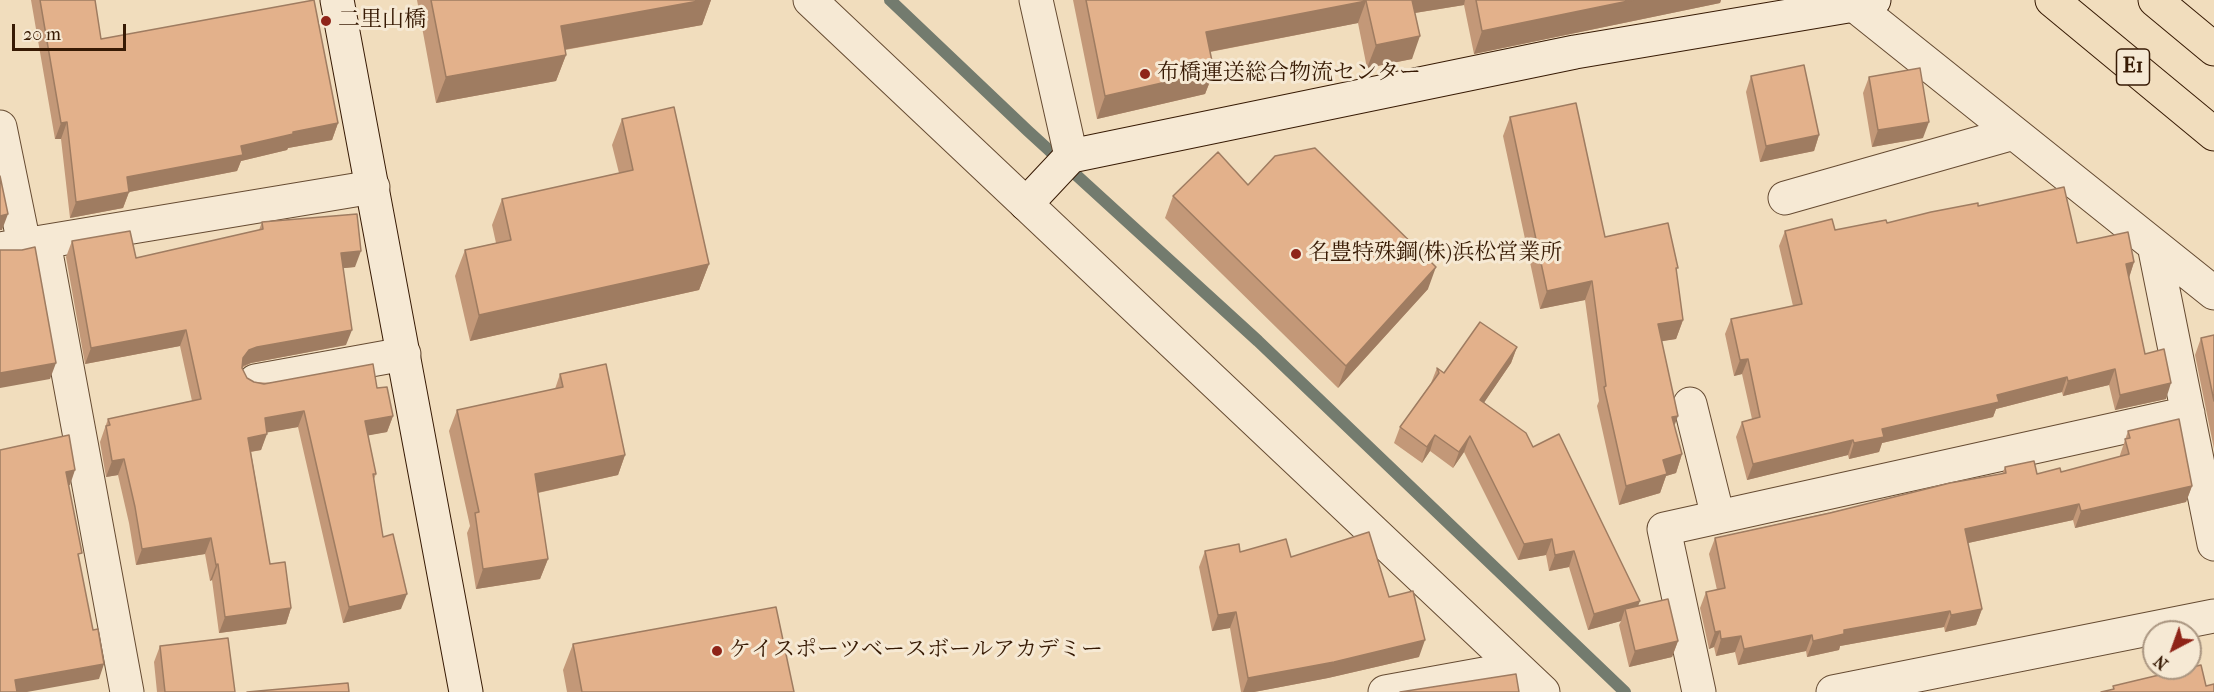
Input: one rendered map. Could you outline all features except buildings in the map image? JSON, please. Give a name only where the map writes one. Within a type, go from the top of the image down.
[{"type":"highway","name":"E1","points":[[2052,0],[2214,134]]},
{"type":"highway","points":[[2156,0],[2214,49]]},
{"type":"street","points":[[337,0],[466,692]]},
{"type":"street","points":[[810,0],[1543,692]]},
{"type":"street","points":[[1036,0],[1071,156]]},
{"type":"street","points":[[1026,204],[1071,156],[1575,52],[1859,2],[2014,134],[2214,293]]},
{"type":"street","points":[[0,127],[23,245],[127,692]]},
{"type":"street","points":[[1785,198],[2014,134]]},
{"type":"street","points":[[23,245],[373,187]]},
{"type":"street","points":[[2154,245],[2214,544]]},
{"type":"street","points":[[255,381],[404,354]]},
{"type":"street","points":[[1690,405],[1718,517]]},
{"type":"street","points":[[1699,692],[1664,529],[2188,413]]},
{"type":"street","points":[[1833,692],[2214,616]]},
{"type":"street","points":[[1385,692],[1517,668]]},
{"type":"waterway","points":[[890,0],[1028,131],[1258,341],[1625,692]]},
{"type":"place","name":"二里山橋","points":[[326,21]]},
{"type":"place","name":"布橋運送総合物流センター","points":[[1145,74]]},
{"type":"place","name":"名豊特殊鋼(株)浜松営業所","points":[[1296,254]]},
{"type":"place","name":"ケイスポーツベースボールアカデミー","points":[[717,651]]}]
